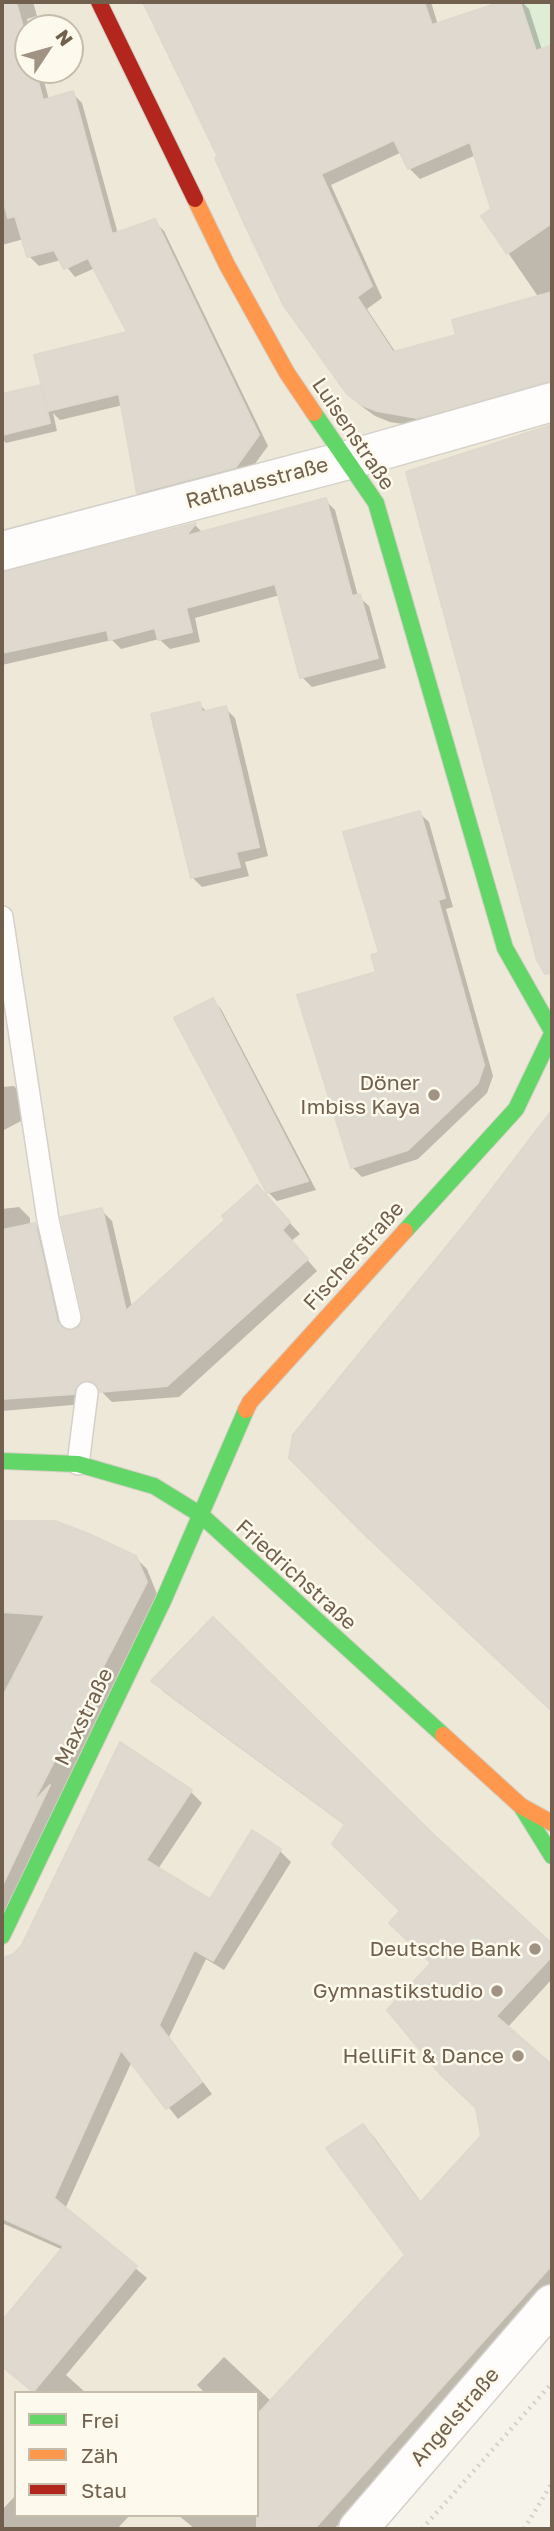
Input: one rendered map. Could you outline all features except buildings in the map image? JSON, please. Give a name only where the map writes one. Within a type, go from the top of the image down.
[{"type":"street","name":"Luisenstraße","points":[[99,2],[227,265],[287,373],[376,503],[505,948],[552,1033]]},
{"type":"street","name":"Rathausstraße","points":[[2,551],[348,460],[552,402]]},
{"type":"street","name":"Fischerstraße","points":[[201,1515],[250,1402],[516,1110],[552,1033]]},
{"type":"street","name":"Friedrichstraße","points":[[2,1461],[78,1464],[154,1486],[201,1515],[521,1806],[552,1823]]},
{"type":"street","name":"Maxstraße","points":[[2,1936],[164,1599],[201,1515]]},
{"type":"street","name":"Friedrichstraße","points":[[521,1806],[552,1856]]},
{"type":"street","name":"Angelstraße","points":[[358,2529],[552,2304]]},
{"type":"lane","points":[[2,917],[46,1207],[70,1318]]},
{"type":"lane","points":[[78,1464],[87,1393]]},
{"type":"path","points":[[422,2529],[552,2383]]},
{"type":"path","points":[[524,2529],[552,2483]]},
{"type":"shaded area","points":[[2,2],[552,2],[552,2312],[357,2529],[2,2529]]},
{"type":"green space","points":[[520,2],[552,2],[552,45],[536,51]]},
{"type":"traffic: fast","points":[[314,413],[376,503],[505,948],[552,1031]]},
{"type":"traffic: fast","points":[[405,1231],[516,1109],[552,1034]]},
{"type":"traffic: fast","points":[[2,1936],[164,1599],[246,1410]]},
{"type":"traffic: fast","points":[[2,1461],[78,1464],[154,1486],[201,1515],[443,1735]]},
{"type":"traffic: fast","points":[[521,1806],[552,1856]]},
{"type":"traffic: slow","points":[[195,199],[227,265],[287,373],[314,413]]},
{"type":"traffic: slow","points":[[246,1410],[250,1402],[405,1231]]},
{"type":"traffic: slow","points":[[443,1735],[521,1806],[552,1823]]},
{"type":"traffic: jam","points":[[99,2],[195,199]]},
{"type":"place","name":"Döner Imbiss Kaya","points":[[434,1095]]},
{"type":"place","name":"Deutsche Bank","points":[[535,1949]]},
{"type":"place","name":"Gymnastikstudio","points":[[497,1991]]},
{"type":"place","name":"HelliFit & Dance","points":[[518,2056]]}]
